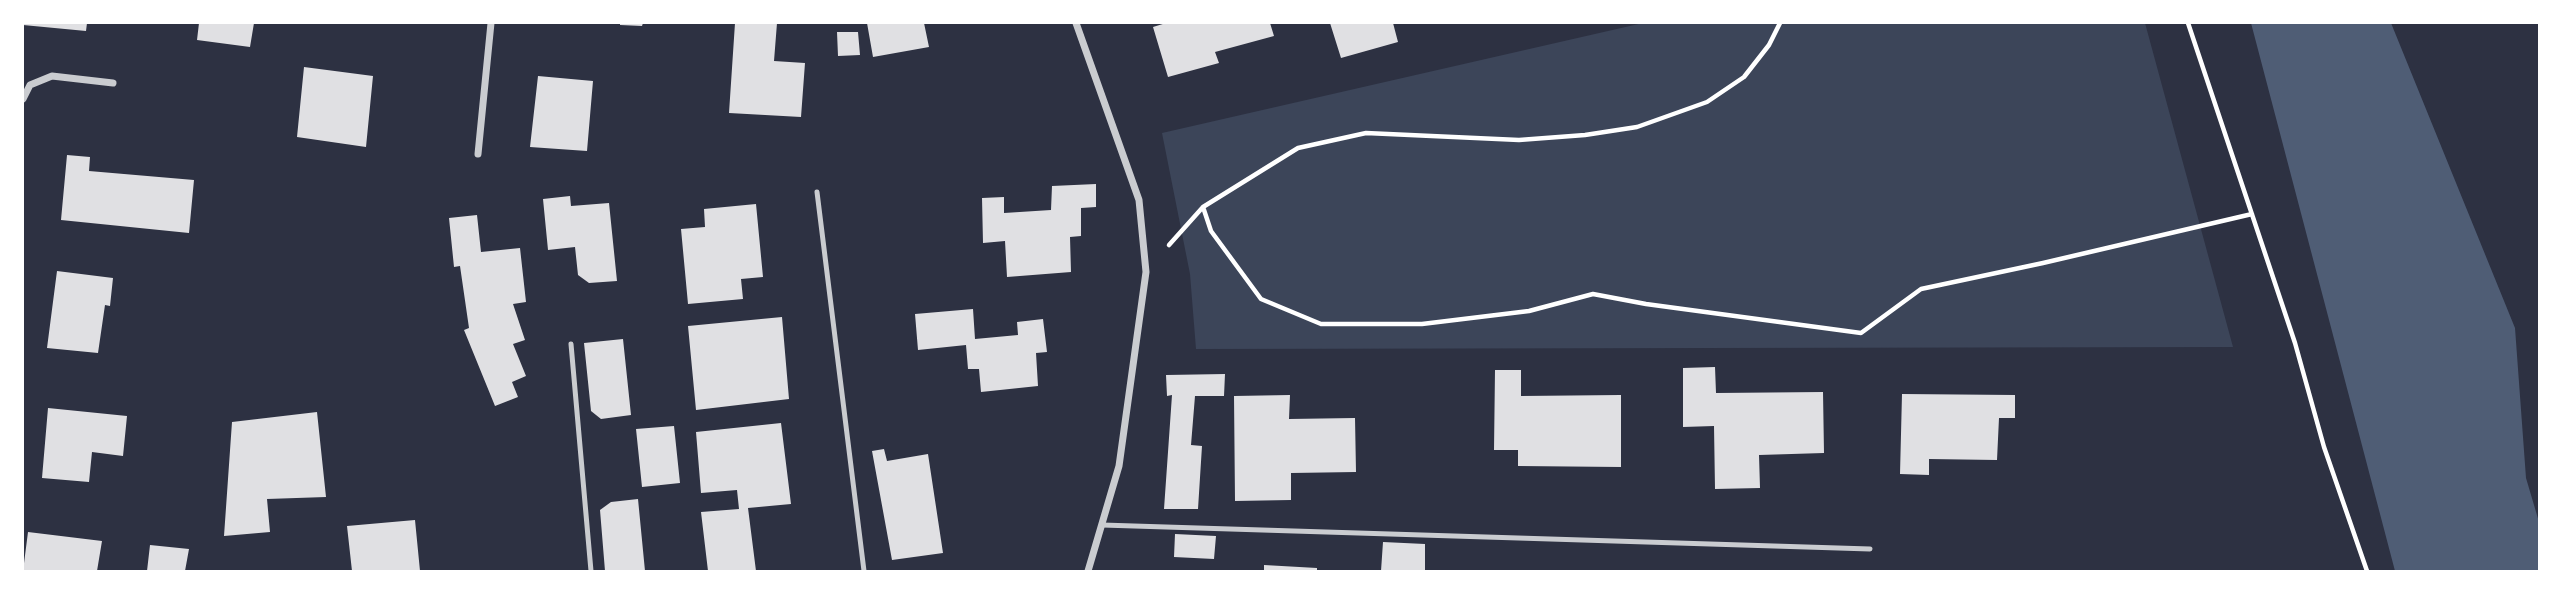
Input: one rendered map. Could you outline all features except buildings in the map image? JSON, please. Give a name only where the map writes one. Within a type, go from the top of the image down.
[{"type":"street","points":[[478,154],[491,23]]},
{"type":"street","points":[[1076,23],[1139,200],[1146,272],[1119,466],[1088,571]]},
{"type":"street","points":[[23,99],[30,85],[52,76],[113,83]]},
{"type":"lane","points":[[817,192],[864,571]]},
{"type":"lane","points":[[571,344],[591,571]]},
{"type":"lane","points":[[1102,525],[1870,549]]},
{"type":"path","points":[[1146,272],[1203,207],[1298,148],[1366,134],[1519,140],[1585,135],[1637,127],[1707,102],[1744,77],[1769,45],[1780,23]]},
{"type":"path","points":[[2188,23],[2295,343],[2324,447],[2367,571]]},
{"type":"path","points":[[1203,207],[1211,231],[1261,299],[1321,324],[1422,324],[1529,311],[1593,294],[1646,304],[1861,333],[1921,289],[2252,214]]},
{"type":"shaded area","points":[[1643,23],[2145,23],[2233,347],[1196,349],[1190,274],[1162,133]]},
{"type":"shaded area","points":[[2251,23],[2391,23],[2515,328],[2526,478],[2539,522],[2539,571],[2395,571]]}]
